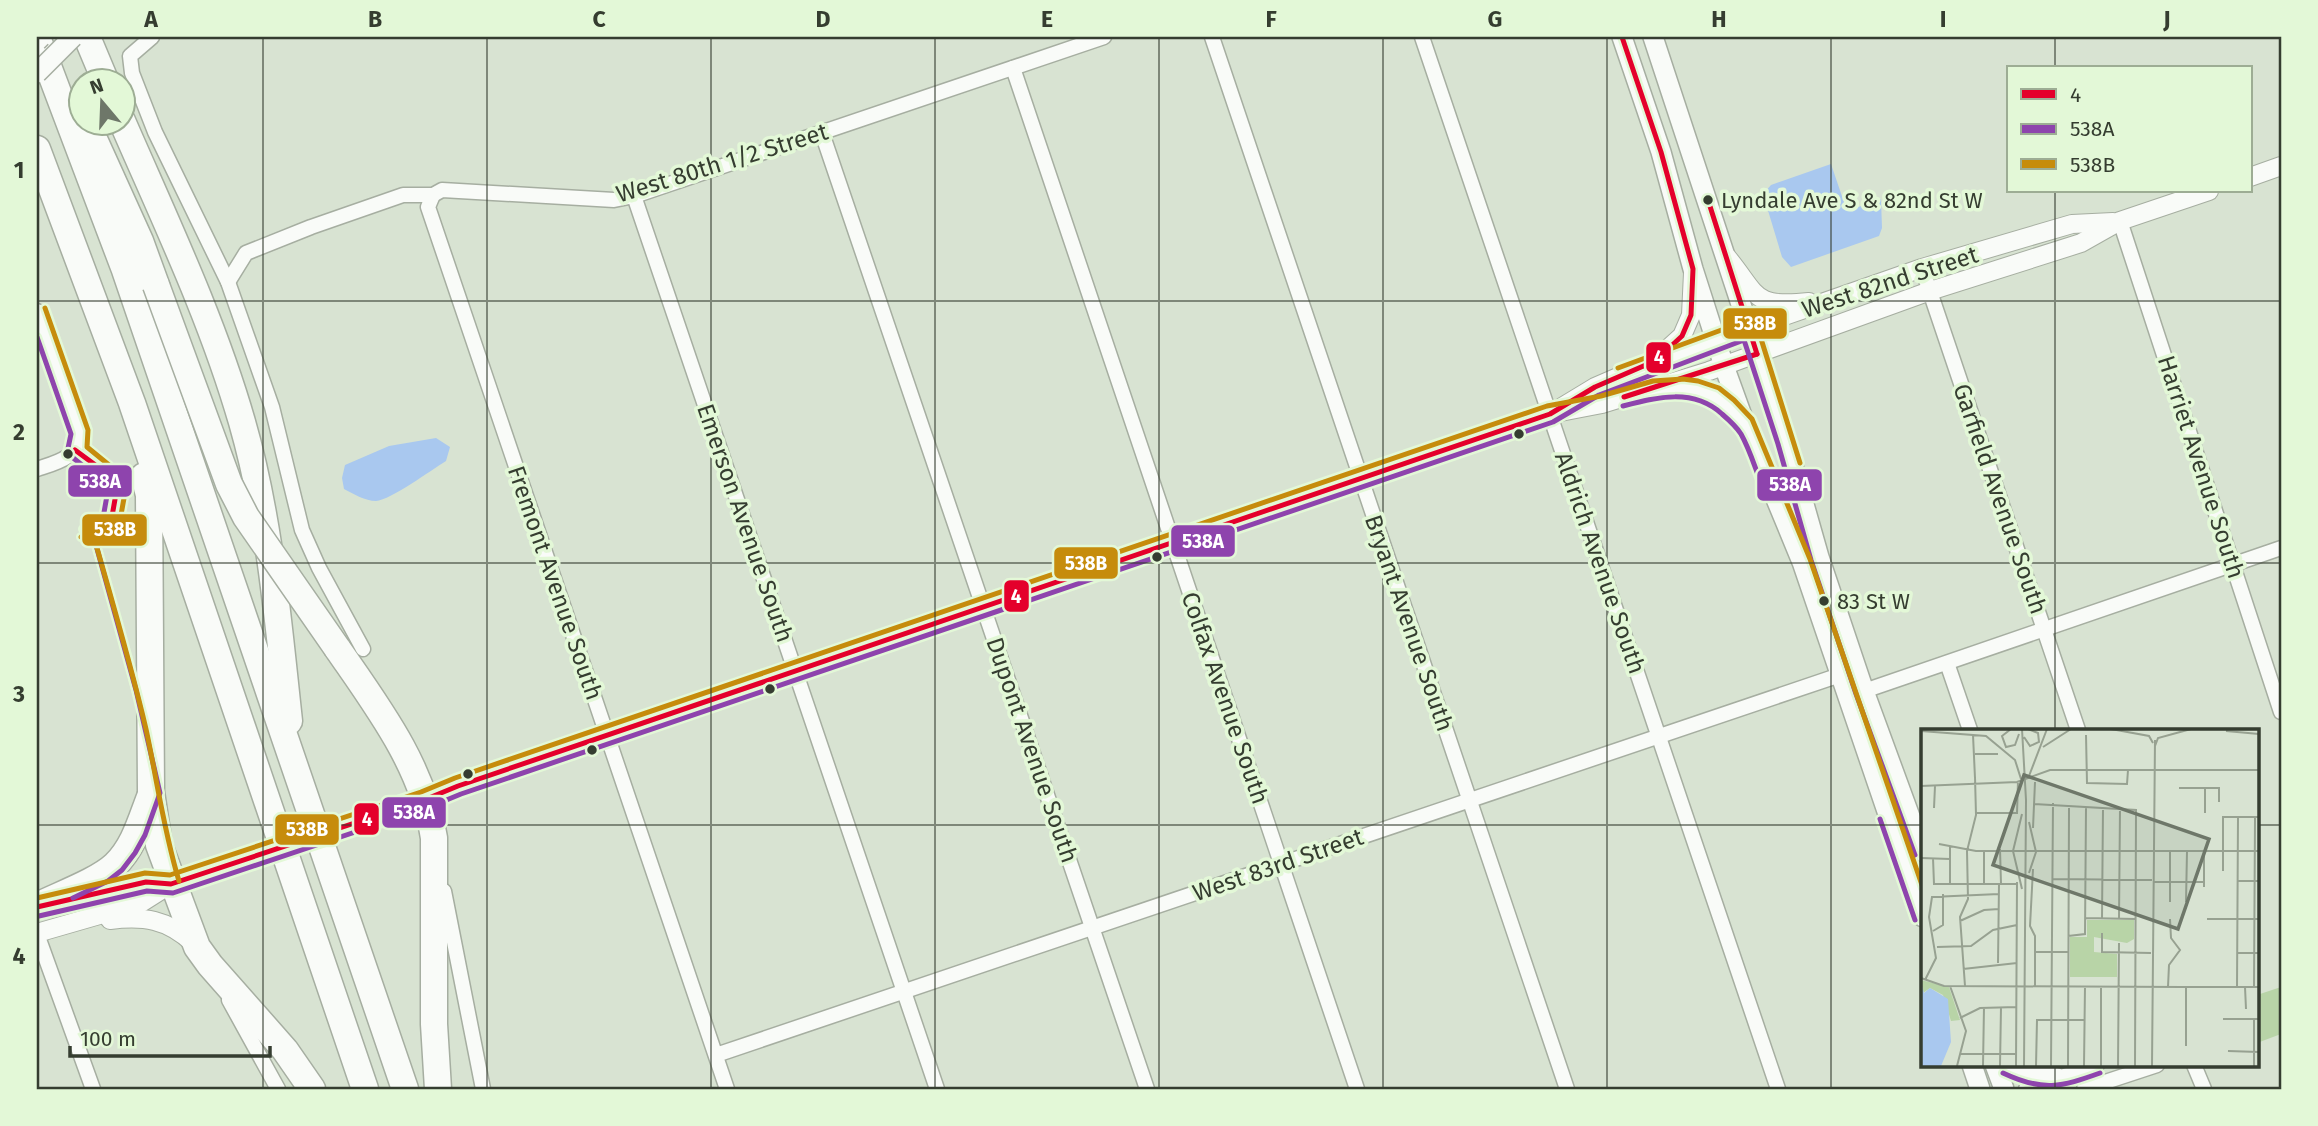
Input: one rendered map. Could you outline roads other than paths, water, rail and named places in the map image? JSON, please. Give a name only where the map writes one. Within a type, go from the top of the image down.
[{"type":"highway","points":[[48,37],[66,77]]},
{"type":"highway","points":[[87,37],[99,66]]},
{"type":"highway","points":[[38,38],[125,270],[405,1089]]},
{"type":"highway","points":[[93,136],[140,241],[229,484],[246,517],[376,704],[405,753],[424,800],[434,838],[434,1024],[438,1089]]},
{"type":"highway","points":[[129,136],[198,295],[242,422],[257,484],[275,583],[295,771]]},
{"type":"highway","points":[[37,149],[132,403],[365,1089]]},
{"type":"highway","points":[[88,286],[149,495],[151,792],[159,845],[172,884],[204,956],[285,1050],[312,1089]]},
{"type":"highway","points":[[37,906],[103,874],[116,864],[137,831],[151,792]]},
{"type":"main road","points":[[37,73],[73,37]]},
{"type":"main road","points":[[1622,37],[1661,152],[1693,269],[1724,366],[1802,562],[1921,911]]},
{"type":"main road","points":[[1653,37],[1786,441],[1819,557],[1921,847]]},
{"type":"main road","points":[[1972,1066],[1980,1089]]},
{"type":"main road","points":[[1995,1066],[2004,1089]]},
{"type":"street","points":[[152,37],[130,56],[132,72],[155,132],[228,282],[272,407],[302,530],[319,568],[363,649]]},
{"type":"street","name":"West 80th 1/2 Street","points":[[228,282],[246,253],[403,195],[433,195],[442,190],[614,200],[634,196],[1104,37]]},
{"type":"street","name":"Bryant Avenue South","points":[[1212,37],[1567,1089]]},
{"type":"street","name":"Aldrich Avenue South","points":[[1422,37],[1778,1089]]},
{"type":"street","name":"Colfax Avenue South","points":[[1013,68],[1357,1089]]},
{"type":"street","name":"Dupont Avenue South","points":[[822,133],[1147,1089]]},
{"type":"street","points":[[2252,176],[2281,166]]},
{"type":"street","name":"West 82nd Street","points":[[37,933],[141,902],[172,884],[1550,414],[1602,404],[1724,366],[1930,291],[2081,243],[2120,221],[2206,192]]},
{"type":"street","name":"Fremont Avenue South","points":[[433,195],[428,207],[727,1089]]},
{"type":"street","name":"Emerson Avenue South","points":[[634,196],[937,1089]]},
{"type":"street","name":"West 82nd Street","points":[[1550,414],[1595,387],[1655,361],[1922,268],[2072,224],[2120,221]]},
{"type":"street","name":"Harriet Avenue South","points":[[2120,221],[2281,712]]},
{"type":"street","points":[[1727,257],[1752,293],[1770,304],[1833,300]]},
{"type":"street","name":"Garfield Avenue South","points":[[1922,268],[2078,729]]},
{"type":"street","points":[[1655,361],[1682,336],[1691,316],[1693,269]]},
{"type":"street","points":[[37,311],[80,433],[75,450],[64,460],[37,469]]},
{"type":"street","points":[[1657,388],[1691,388],[1710,393],[1745,424]]},
{"type":"street","points":[[1864,691],[2281,548]]},
{"type":"street","points":[[1947,663],[1969,729]]},
{"type":"street","name":"West 83rd Street","points":[[716,1055],[1840,675]]},
{"type":"street","points":[[434,838],[483,1089]]},
{"type":"street","name":"West 82nd Street","points":[[37,906],[146,882],[172,884]]},
{"type":"street","points":[[68,924],[146,918],[180,931],[204,956],[278,1089]]},
{"type":"street","points":[[37,933],[93,1089]]},
{"type":"street","points":[[2009,1066],[2037,1075],[2066,1076]]},
{"type":"street","points":[[2026,1089],[2094,1066]]},
{"type":"street","points":[[2084,1089],[2154,1066]]},
{"type":"street","points":[[2194,1066],[2204,1089]]},
{"type":"water","points":[[1831,164],[1847,211],[1881,199],[1882,228],[1879,236],[1791,267],[1782,257],[1763,194],[1771,185]]},
{"type":"water","points":[[436,438],[450,447],[446,461],[401,490],[376,501],[364,499],[344,489],[342,478],[345,465],[389,446]]},
{"type":"place","name":"Lyndale Ave S & 82nd St W","points":[[1708,200]]},
{"type":"place","name":"83 St W","points":[[1824,601]]}]
